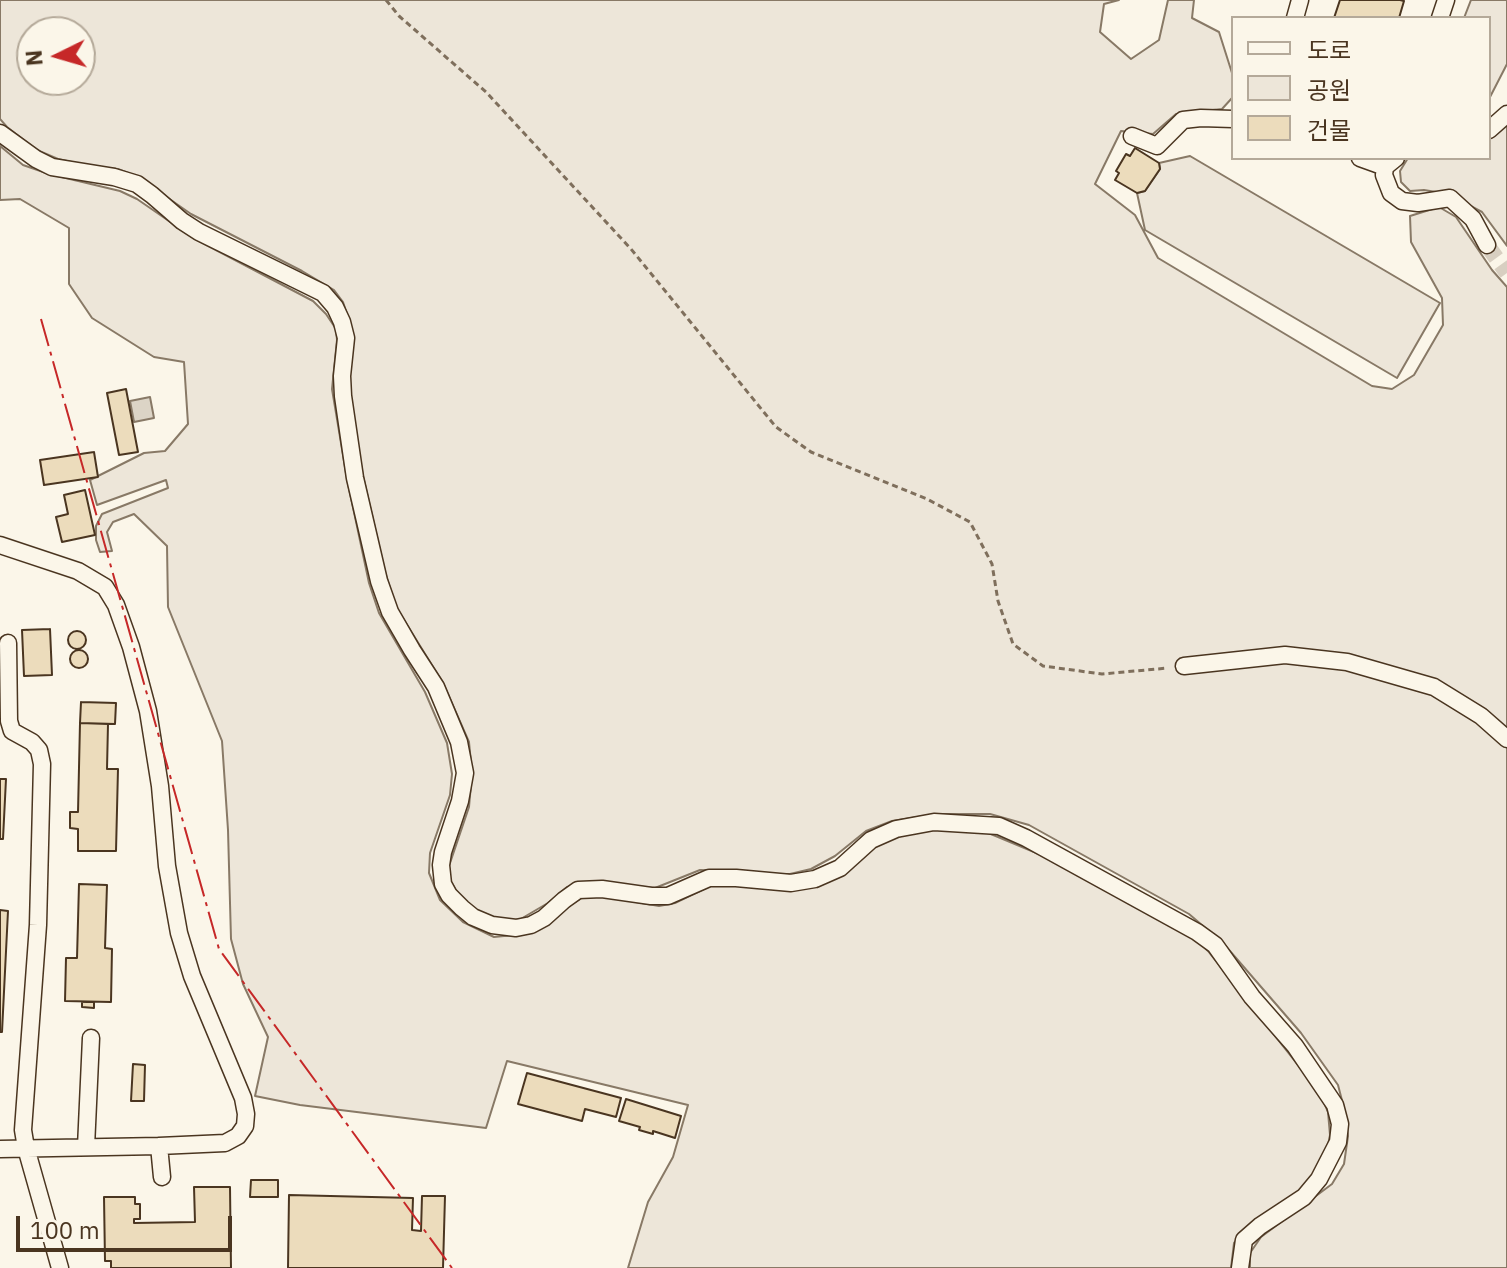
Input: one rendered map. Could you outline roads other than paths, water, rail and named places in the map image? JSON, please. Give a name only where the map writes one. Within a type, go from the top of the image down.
[{"type":"street","points":[[1491,128],[1507,114]]},
{"type":"street","points":[[1132,136],[1157,146],[1183,120],[1231,119]]},
{"type":"street","points":[[0,133],[52,167],[137,184],[199,232],[323,293],[335,307],[346,338],[342,376],[351,451],[379,581],[390,612],[436,687],[459,742],[465,773],[441,865],[443,884],[462,908],[473,917],[492,925],[516,928],[544,918],[578,890],[602,889],[668,896],[709,878],[791,883],[815,879],[840,868],[871,840],[896,829],[934,822],[999,826],[1026,838],[1215,945],[1252,997],[1295,1046],[1335,1105],[1340,1124],[1338,1142],[1319,1179],[1304,1197],[1244,1240],[1240,1268]]},
{"type":"street","points":[[1390,162],[1384,175],[1391,193],[1402,201],[1418,203],[1450,198],[1473,219],[1487,245]]},
{"type":"street","points":[[0,545],[78,571],[105,587],[116,605],[148,711],[160,786],[167,866],[179,933],[192,976],[243,1098],[246,1114],[245,1126],[238,1136],[225,1143],[0,1149]]},
{"type":"street","points":[[8,643],[9,721],[12,731],[32,742],[39,750],[43,785],[38,925],[23,1130],[60,1268]]},
{"type":"street","points":[[1184,666],[1285,655],[1347,662],[1434,687],[1481,716],[1507,739]]},
{"type":"street","points":[[86,1147],[91,1038]]},
{"type":"street","points":[[159,1146],[162,1177]]},
{"type":"tunnel","points":[[1487,245],[1507,273]]}]
